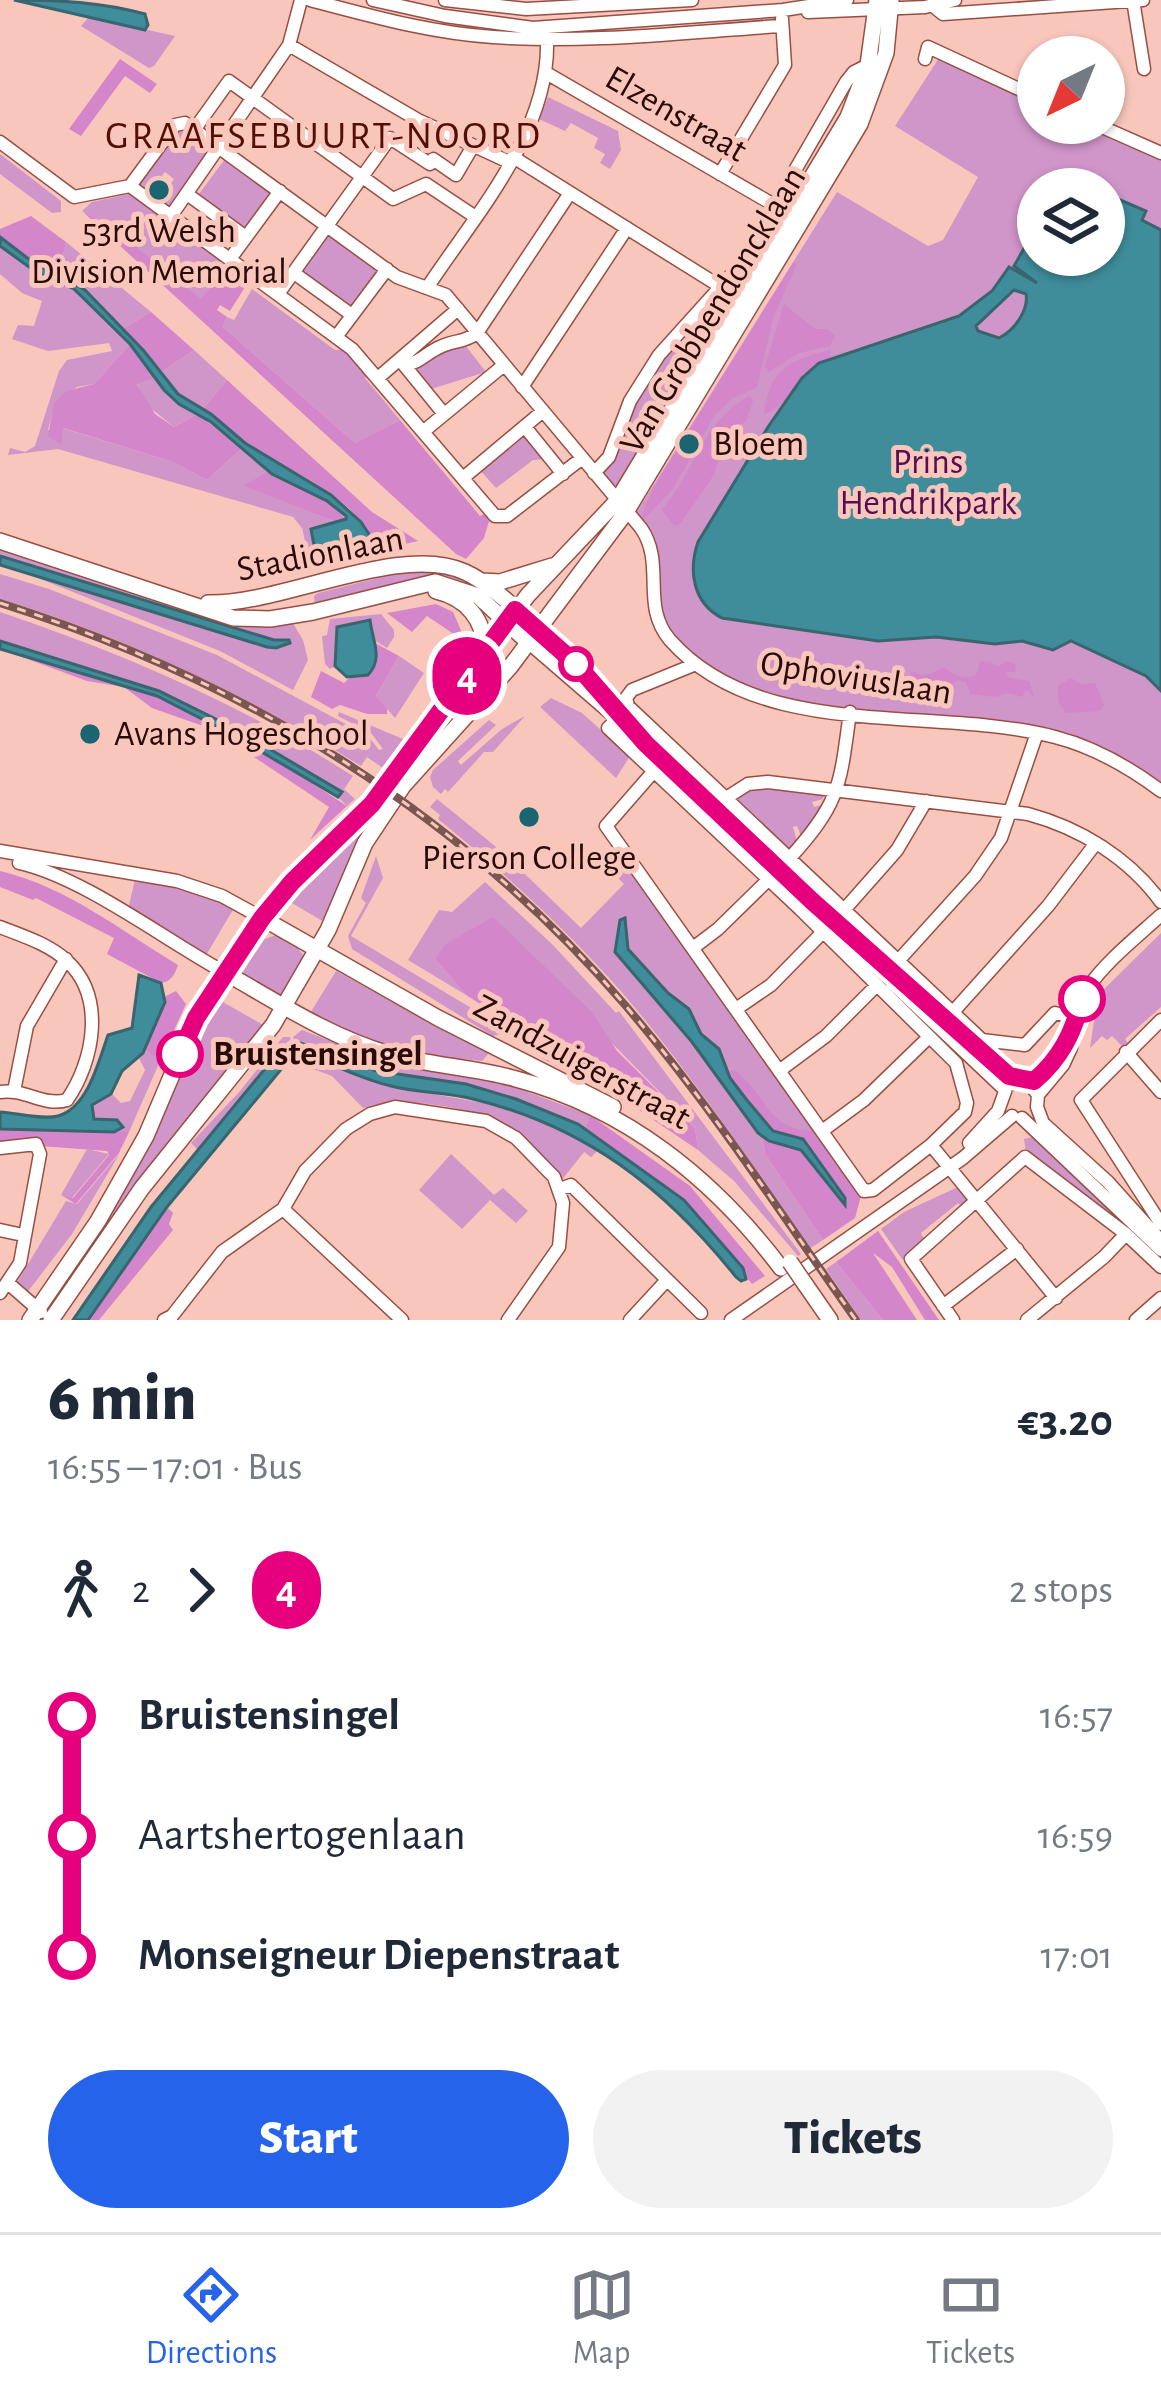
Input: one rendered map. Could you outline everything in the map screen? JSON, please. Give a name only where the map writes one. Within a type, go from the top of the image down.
[{"type":"main road","name":"Van Grobbendoncklaan","points":[[511,615],[554,565],[627,513],[848,117],[884,4]]},
{"type":"main road","name":"Van Grobbendoncklaan","points":[[534,636],[627,513],[860,124],[886,53],[884,4]]},
{"type":"main road","name":"Stadionlaan","points":[[0,542],[233,618],[270,619],[376,599],[429,582],[456,586],[511,615]]},
{"type":"main road","name":"Stadionlaan","points":[[194,602],[241,602],[416,564],[445,565],[482,581],[511,615]]},
{"type":"main road","points":[[482,581],[500,582],[554,565]]},
{"type":"main road","points":[[409,588],[440,592],[466,604],[480,626],[484,652]]},
{"type":"main road","points":[[511,615],[534,636],[384,812],[365,843],[318,950],[284,1006],[244,1065],[43,1317],[127,1170],[196,1018],[224,972],[292,882],[372,804],[511,615]]},
{"type":"main road","name":"Zandzuigerstraat","points":[[262,918],[668,1141],[743,1205],[830,1320]]},
{"type":"main road","name":"Zandzuigerstraat","points":[[224,972],[340,1036],[392,1055],[521,1080],[600,1111],[662,1148],[712,1188],[786,1265]]},
{"type":"main road","name":"Zandzuigerstraat","points":[[801,1287],[818,1320]]},
{"type":"street","points":[[171,216],[290,45],[301,0]]},
{"type":"street","points":[[310,0],[547,40],[782,26]]},
{"type":"street","points":[[373,0],[444,24],[553,24],[932,5],[955,0]]},
{"type":"street","points":[[445,0],[526,9],[692,0]]},
{"type":"street","points":[[783,10],[847,0]]},
{"type":"street","points":[[1133,0],[1144,69]]},
{"type":"street","points":[[932,5],[943,14],[1143,0]]},
{"type":"street","points":[[720,174],[785,65],[783,10]]},
{"type":"street","points":[[427,289],[511,160],[548,74],[547,40]]},
{"type":"street","points":[[290,45],[418,120],[511,160],[570,193],[721,287]]},
{"type":"street","points":[[925,59],[928,47],[1017,88]]},
{"type":"street","name":"Van Grobbendoncklaan","points":[[594,473],[609,457],[630,401],[659,355],[741,264],[829,111],[854,72],[868,65]]},
{"type":"street","name":"Elzenstraat","points":[[548,74],[774,205]]},
{"type":"street","points":[[194,130],[229,81],[393,199],[426,184],[474,216]]},
{"type":"street","points":[[0,142],[74,197],[130,186],[175,125],[185,123],[387,269],[446,295],[627,513]]},
{"type":"street","points":[[1125,137],[1161,153]]},
{"type":"street","points":[[278,294],[390,138],[457,175],[472,146]]},
{"type":"street","points":[[130,186],[336,337],[379,377],[498,518],[581,459]]},
{"type":"street","points":[[230,259],[280,191]]},
{"type":"street","points":[[402,362],[416,363],[442,345],[464,343],[477,333],[570,193]]},
{"type":"street","points":[[187,194],[246,237]]},
{"type":"street","points":[[522,387],[627,228]]},
{"type":"street","points":[[336,337],[387,269]]},
{"type":"street","points":[[294,273],[352,315]]},
{"type":"street","points":[[379,377],[402,362],[458,309]]},
{"type":"street","points":[[402,362],[444,414]]},
{"type":"street","points":[[424,431],[504,365]]},
{"type":"street","points":[[464,478],[543,412]]},
{"type":"street","points":[[525,427],[562,474]]},
{"type":"street","name":"Ophoviuslaan","points":[[627,513],[646,536],[654,557],[657,621],[696,664],[723,682],[758,698],[1037,733],[1111,758],[1161,790]]},
{"type":"street","points":[[534,636],[616,721],[646,744]]},
{"type":"street","points":[[534,636],[576,664],[646,744],[812,901],[944,1021],[1023,1082],[1038,1101],[1043,1123],[1161,1240]]},
{"type":"street","points":[[696,664],[632,690],[626,698],[628,706],[898,962],[982,1040],[1025,1045],[1055,1013],[1077,1018]]},
{"type":"street","points":[[790,859],[824,818],[839,790],[850,712]]},
{"type":"street","points":[[616,721],[608,728],[654,771],[769,879],[956,1063],[967,1102],[965,1112],[873,1190],[864,1192],[606,826],[654,771]]},
{"type":"street","points":[[898,962],[989,857],[1012,811],[1037,733]]},
{"type":"street","points":[[726,799],[757,782],[1012,811],[1048,820],[1096,843],[1136,874],[1161,902]]},
{"type":"street","points":[[844,910],[897,850],[926,801]]},
{"type":"street","points":[[953,1012],[1069,882],[1096,843]]},
{"type":"street","points":[[0,855],[177,881],[222,896],[262,918]]},
{"type":"street","points":[[0,855],[46,872],[224,972]]},
{"type":"street","points":[[693,948],[769,879]]},
{"type":"street","points":[[812,901],[1003,1096],[1017,1117],[1161,1250]]},
{"type":"street","points":[[949,1166],[1003,1096],[1059,1055],[1092,982],[1161,915]]},
{"type":"street","points":[[0,927],[66,959],[82,979],[90,1003],[90,1053],[80,1082],[67,1100],[53,1104],[7,1092],[28,1026],[66,959]]},
{"type":"street","points":[[736,1009],[771,985],[823,932]]},
{"type":"street","points":[[779,1071],[826,1036],[877,985]]},
{"type":"street","points":[[889,997],[905,996]]},
{"type":"street","points":[[731,1320],[1038,1101],[1070,1053],[1077,1018]]},
{"type":"street","points":[[1161,1020],[1082,1100],[1161,1224]]},
{"type":"street","points":[[822,1131],[864,1100],[929,1037]]},
{"type":"street","points":[[1126,1052],[1161,1092]]},
{"type":"street","points":[[171,1318],[222,1252],[283,1209],[305,1171],[346,1129],[394,1106],[457,1113],[502,1128],[544,1165],[560,1189],[565,1220],[559,1247],[513,1318]]},
{"type":"street","points":[[0,1148],[36,1144],[39,1148],[20,1263],[4,1288],[43,1317]]},
{"type":"street","points":[[931,1145],[1056,1298]]},
{"type":"street","points":[[952,1320],[911,1259],[1025,1157],[1126,1234],[1161,1267]]},
{"type":"street","points":[[560,1189],[571,1185],[701,1313]]},
{"type":"street","points":[[1131,1208],[1148,1207],[1161,1199]]},
{"type":"street","points":[[283,1209],[402,1320]]},
{"type":"street","points":[[0,1230],[23,1235]]},
{"type":"street","points":[[1027,1320],[1126,1234]]},
{"type":"street","points":[[943,1306],[1016,1249]]},
{"type":"street","points":[[630,1320],[666,1281]]},
{"type":"street","points":[[1136,1320],[1161,1298]]},
{"type":"green space","points":[[89,17],[175,36],[149,68],[81,26]]},
{"type":"green space","name":"Prins Hendrikpark","points":[[939,58],[1017,93],[1017,144],[1125,144],[1125,140],[1161,156],[1161,787],[1045,731],[788,700],[746,687],[686,653],[660,619],[655,597],[657,559],[633,518],[837,192],[928,246],[943,240],[978,177],[895,126]]},
{"type":"green space","points":[[548,97],[618,131],[621,150],[610,169],[600,163],[605,154],[594,148],[598,138],[571,123],[565,131],[539,119]]},
{"type":"green space","points":[[184,127],[211,146],[212,154],[171,208],[160,199],[174,179],[165,172],[149,192],[138,184],[177,128]]},
{"type":"green space","points":[[0,154],[61,201],[61,212],[52,213],[0,174]]},
{"type":"green space","points":[[225,159],[273,195],[244,234],[196,198]]},
{"type":"green space","points":[[133,193],[231,265],[201,300],[110,226],[82,211],[92,202]]},
{"type":"green space","points":[[327,234],[380,273],[351,312],[298,274]]},
{"type":"green space","points":[[66,242],[151,312],[123,329],[85,290],[59,275]]},
{"type":"green space","points":[[0,246],[36,272],[74,289],[130,344],[94,384],[77,387],[55,403],[48,430],[62,428],[173,462],[207,480],[241,449],[267,471],[244,486],[336,522],[310,530],[316,554],[365,542],[378,550],[311,567],[302,528],[293,517],[58,449],[8,455],[10,448],[25,452],[35,446],[59,371],[67,360],[112,351],[109,343],[48,351],[12,339],[18,325],[34,326],[42,301],[22,293],[0,274]]},
{"type":"green space","points":[[252,289],[335,350],[346,349],[370,373],[365,378],[400,420],[355,443],[223,327],[227,317],[234,320]]},
{"type":"green space","points":[[709,304],[722,318],[621,484],[612,486],[603,470],[650,375]]},
{"type":"green space","points":[[465,345],[486,372],[431,389],[407,366],[439,348]]},
{"type":"green space","points":[[194,350],[227,380],[202,410],[178,394],[160,373]]},
{"type":"green space","points":[[155,378],[179,404],[198,414],[174,427],[148,406],[137,383]]},
{"type":"green space","points":[[523,432],[544,459],[533,460],[496,488],[479,469]]},
{"type":"green space","points":[[0,546],[240,622],[291,620],[308,660],[293,690],[220,651],[18,570],[267,647],[276,648],[283,639],[0,556]]},
{"type":"green space","points":[[414,569],[459,574],[498,602],[470,584],[428,577],[315,605],[318,593]]},
{"type":"green space","points":[[0,574],[217,655],[368,736],[379,750],[383,749],[371,733],[338,716],[339,712],[403,739],[383,768],[367,757],[361,766],[186,671],[0,599]]},
{"type":"green space","points":[[0,612],[137,664],[269,726],[353,776],[344,789],[355,799],[347,806],[338,797],[341,792],[236,729],[159,691],[0,641]]},
{"type":"green space","points":[[381,614],[394,630],[387,648],[371,638],[370,621],[338,626],[335,666],[330,669],[325,664],[322,636],[327,635],[330,619]]},
{"type":"green space","points":[[399,656],[424,673],[395,718],[376,696]]},
{"type":"green space","points":[[551,698],[582,713],[630,756],[616,778],[540,707]]},
{"type":"green space","points":[[525,716],[448,792],[445,789],[441,794],[433,787],[433,770],[489,720],[496,725],[458,761],[461,765],[502,729]]},
{"type":"green space","points":[[758,787],[824,794],[823,799],[812,802],[814,807],[824,804],[801,836],[797,826],[793,827],[797,841],[790,849],[736,798]]},
{"type":"green space","points":[[437,799],[501,851],[581,928],[624,884],[605,865],[619,850],[858,1194],[773,1131],[730,1078],[719,1049],[701,1035],[689,1009],[628,949],[627,922],[616,952],[692,1042],[762,1137],[765,1154],[823,1240],[809,1249],[645,1020],[554,922],[438,819],[440,815],[430,807]]},
{"type":"green space","points":[[378,803],[381,806],[326,923],[290,902],[331,861]]},
{"type":"green space","points":[[376,856],[383,878],[351,936],[488,1018],[498,1025],[500,1034],[493,1036],[352,949],[348,936],[366,903],[361,898]]},
{"type":"green space","points":[[141,877],[198,892],[234,908],[205,957],[128,909],[135,880]]},
{"type":"green space","points":[[485,882],[619,1011],[801,1254],[734,1181],[698,1150],[695,1128],[603,1034],[465,935],[435,959],[466,995],[408,960],[439,910],[452,912]]},
{"type":"green space","points":[[1161,933],[1161,1007],[1125,1039],[1129,1045],[1125,1049],[1112,1036],[1107,1040],[1102,1036],[1090,1048],[1098,995]]},
{"type":"green space","points":[[276,935],[305,958],[278,997],[243,972],[262,940]]},
{"type":"green space","points":[[336,971],[489,1053],[482,1061],[422,1055],[363,1040],[309,1015]]},
{"type":"green space","points":[[214,997],[265,1026],[50,1309],[49,1303]]},
{"type":"green space","points":[[302,1030],[377,1059],[514,1087],[590,1115],[585,1128],[466,1084],[377,1071],[296,1043],[293,1037]]},
{"type":"green space","points":[[283,1037],[290,1037],[291,1044],[198,1150],[191,1143]]},
{"type":"green space","points":[[146,1049],[158,1055],[164,1052],[129,1132],[114,1132],[123,1127],[94,1118],[92,1105],[111,1093],[121,1103],[130,1101],[145,1070],[139,1058]]},
{"type":"green space","points":[[298,1056],[388,1086],[495,1105],[553,1126],[598,1150],[591,1157],[584,1152],[561,1181],[503,1124],[464,1110],[420,1103],[363,1108],[332,1076],[299,1064]]},
{"type":"green space","points":[[1036,1136],[1049,1154],[1130,1227],[1066,1186],[1026,1153],[1024,1139]]},
{"type":"green space","points":[[87,1149],[109,1154],[72,1198],[61,1195]]},
{"type":"green space","points":[[120,1153],[72,1234],[26,1294],[16,1284],[66,1201],[77,1204]]},
{"type":"green space","points":[[451,1154],[494,1195],[503,1188],[528,1211],[516,1223],[490,1200],[462,1229],[419,1190]]},
{"type":"green space","points":[[960,1186],[967,1194],[967,1204],[963,1208],[958,1203],[921,1233],[924,1239],[908,1252],[907,1260],[902,1259],[881,1229],[904,1212]]},
{"type":"green space","points":[[836,1262],[883,1320],[861,1320],[826,1269]]},
{"type":"shaded area","points":[[120,59],[157,84],[150,93],[125,76],[81,136],[69,129]]},
{"type":"shaded area","points":[[82,211],[110,226],[201,299],[231,265],[250,279],[230,311],[220,305],[217,310],[227,317],[223,327],[355,443],[400,420],[480,516],[486,513],[490,518],[484,538],[466,559],[456,554]]},
{"type":"shaded area","points":[[31,216],[66,242],[59,275],[25,258],[0,236],[0,229]]},
{"type":"shaded area","points":[[793,263],[797,264],[773,318],[757,387],[732,399],[714,416],[673,489],[638,525],[653,489]]},
{"type":"shaded area","points":[[784,304],[815,329],[828,329],[835,336],[830,346],[799,353],[768,372],[765,366]]},
{"type":"shaded area","points":[[151,312],[194,350],[160,373],[123,329]]},
{"type":"shaded area","points":[[130,344],[155,378],[137,384],[155,414],[174,427],[198,414],[241,449],[207,480],[173,462],[63,428],[61,444],[48,436],[54,403],[67,391],[94,384]]},
{"type":"shaded area","points":[[830,350],[831,358],[764,414],[771,387],[783,370],[802,358]]},
{"type":"shaded area","points":[[227,380],[372,512],[418,541],[378,550],[365,542],[372,539],[363,524],[335,497],[247,444],[202,410]]},
{"type":"shaded area","points":[[749,396],[753,401],[746,422],[723,437],[714,474],[681,523],[674,526],[662,510],[720,419]]},
{"type":"shaded area","points":[[267,471],[327,501],[346,519],[336,522],[243,486]]},
{"type":"shaded area","points":[[436,604],[453,612],[466,642],[443,678],[439,676],[461,639],[427,616],[412,632],[387,613]]},
{"type":"shaded area","points":[[375,643],[399,656],[376,696],[387,714],[367,714],[340,705],[332,709],[311,697],[321,671],[344,683],[377,652]]},
{"type":"shaded area","points":[[0,649],[157,696],[267,754],[347,806],[310,840],[329,807],[239,747],[203,726],[152,708],[124,687],[87,681]]},
{"type":"shaded area","points":[[980,661],[998,667],[1006,661],[1015,664],[1016,672],[1006,672],[1009,678],[1029,681],[1034,697],[1026,690],[1022,697],[971,694],[959,680],[938,689],[927,683],[922,690],[909,684],[900,690],[885,689],[878,681],[888,675],[903,680],[913,671],[923,676],[944,668],[964,678],[977,673]]},
{"type":"shaded area","points":[[1071,678],[1081,684],[1095,683],[1104,705],[1100,711],[1066,713],[1058,701],[1058,686]]},
{"type":"shaded area","points":[[0,871],[92,911],[178,965],[174,974],[161,983],[107,954],[114,938],[36,898],[0,887]]},
{"type":"shaded area","points":[[493,917],[592,1012],[617,1051],[695,1128],[698,1150],[633,1106],[540,1057],[507,1021],[466,995],[435,959],[446,944]]},
{"type":"shaded area","points":[[176,991],[186,1004],[164,1052],[154,1056],[146,1049],[166,996]]},
{"type":"shaded area","points":[[734,1070],[785,1124],[814,1131],[861,1196],[855,1218],[823,1240],[765,1154],[762,1137],[798,1147],[823,1168],[796,1136],[768,1126],[730,1078],[727,1071]]},
{"type":"shaded area","points":[[590,1115],[690,1186],[765,1276],[752,1284],[684,1200],[585,1128]]},
{"type":"shaded area","points":[[0,1129],[129,1132],[119,1153],[76,1204],[61,1195],[73,1198],[109,1155],[107,1151],[0,1143]]},
{"type":"shaded area","points":[[167,1207],[173,1213],[169,1224],[173,1230],[99,1320],[88,1320]]},
{"type":"shaded area","points":[[878,1231],[939,1320],[925,1320],[892,1267],[873,1253],[917,1320],[883,1320],[836,1262]]},
{"type":"water","points":[[14,0],[112,7],[145,14],[148,25],[145,30]]},
{"type":"water","points":[[1125,202],[1146,211],[1142,220],[1161,230],[1161,691],[1146,676],[1071,641],[1053,650],[1022,641],[995,644],[936,637],[878,641],[722,618],[712,612],[695,585],[698,542],[802,378],[819,363],[959,316],[992,291],[1009,267],[1017,276],[1037,283],[1028,276],[1125,276]],"holes":[[[1014,290],[1026,294],[1023,313],[1005,335],[999,338],[978,331],[976,326]]]},
{"type":"water","points":[[0,237],[34,263],[85,290],[178,394],[245,443],[331,495],[372,539],[316,556],[311,529],[346,516],[327,501],[272,474],[211,422],[179,404],[130,344],[74,289],[36,272],[0,246]]},
{"type":"water","points":[[0,556],[290,643],[267,647],[0,565]]},
{"type":"water","points":[[370,620],[376,655],[373,669],[368,675],[347,677],[335,666],[337,627]]},
{"type":"water","points":[[0,641],[159,691],[236,729],[342,792],[338,797],[157,696],[0,649]]},
{"type":"water","points":[[625,918],[628,949],[689,1009],[701,1034],[719,1049],[730,1078],[773,1131],[803,1139],[845,1198],[845,1205],[801,1150],[758,1133],[692,1042],[615,952],[620,920]]},
{"type":"water","points":[[139,975],[161,983],[165,1002],[143,1053],[122,1071],[111,1094],[92,1105],[94,1119],[117,1120],[123,1127],[114,1132],[0,1129],[0,1112],[52,1117],[77,1103],[91,1082],[108,1035],[132,1028]]},
{"type":"water","points":[[300,1043],[377,1071],[466,1084],[578,1124],[684,1200],[743,1268],[746,1279],[736,1277],[651,1189],[587,1144],[514,1111],[380,1083],[303,1055],[288,1061],[167,1207],[88,1320],[73,1320],[151,1207],[278,1053]]},
{"type":"railway","points":[[0,603],[90,634],[260,712],[341,760],[491,871],[560,935],[656,1043],[856,1320]]},
{"type":"bus line","name":"4","points":[[180,1054],[196,1018],[262,918],[372,804],[515,610],[576,664],[646,744],[812,901],[1009,1076],[1029,1083],[1041,1075],[1067,1043],[1082,999]]},
{"type":"place","name":"53rd Welsh Division Memorial","points":[[159,190]]},
{"type":"place","name":"Bloem","points":[[689,444]]},
{"type":"place","name":"Avans Hogeschool","points":[[90,734]]},
{"type":"place","name":"Pierson College","points":[[529,817]]},
{"type":"place","name":"Bruistensingel","points":[[180,1054]]},
{"type":"district","name":"GRAAFSEBUURT-NOORD","points":[[324,136]]}]
